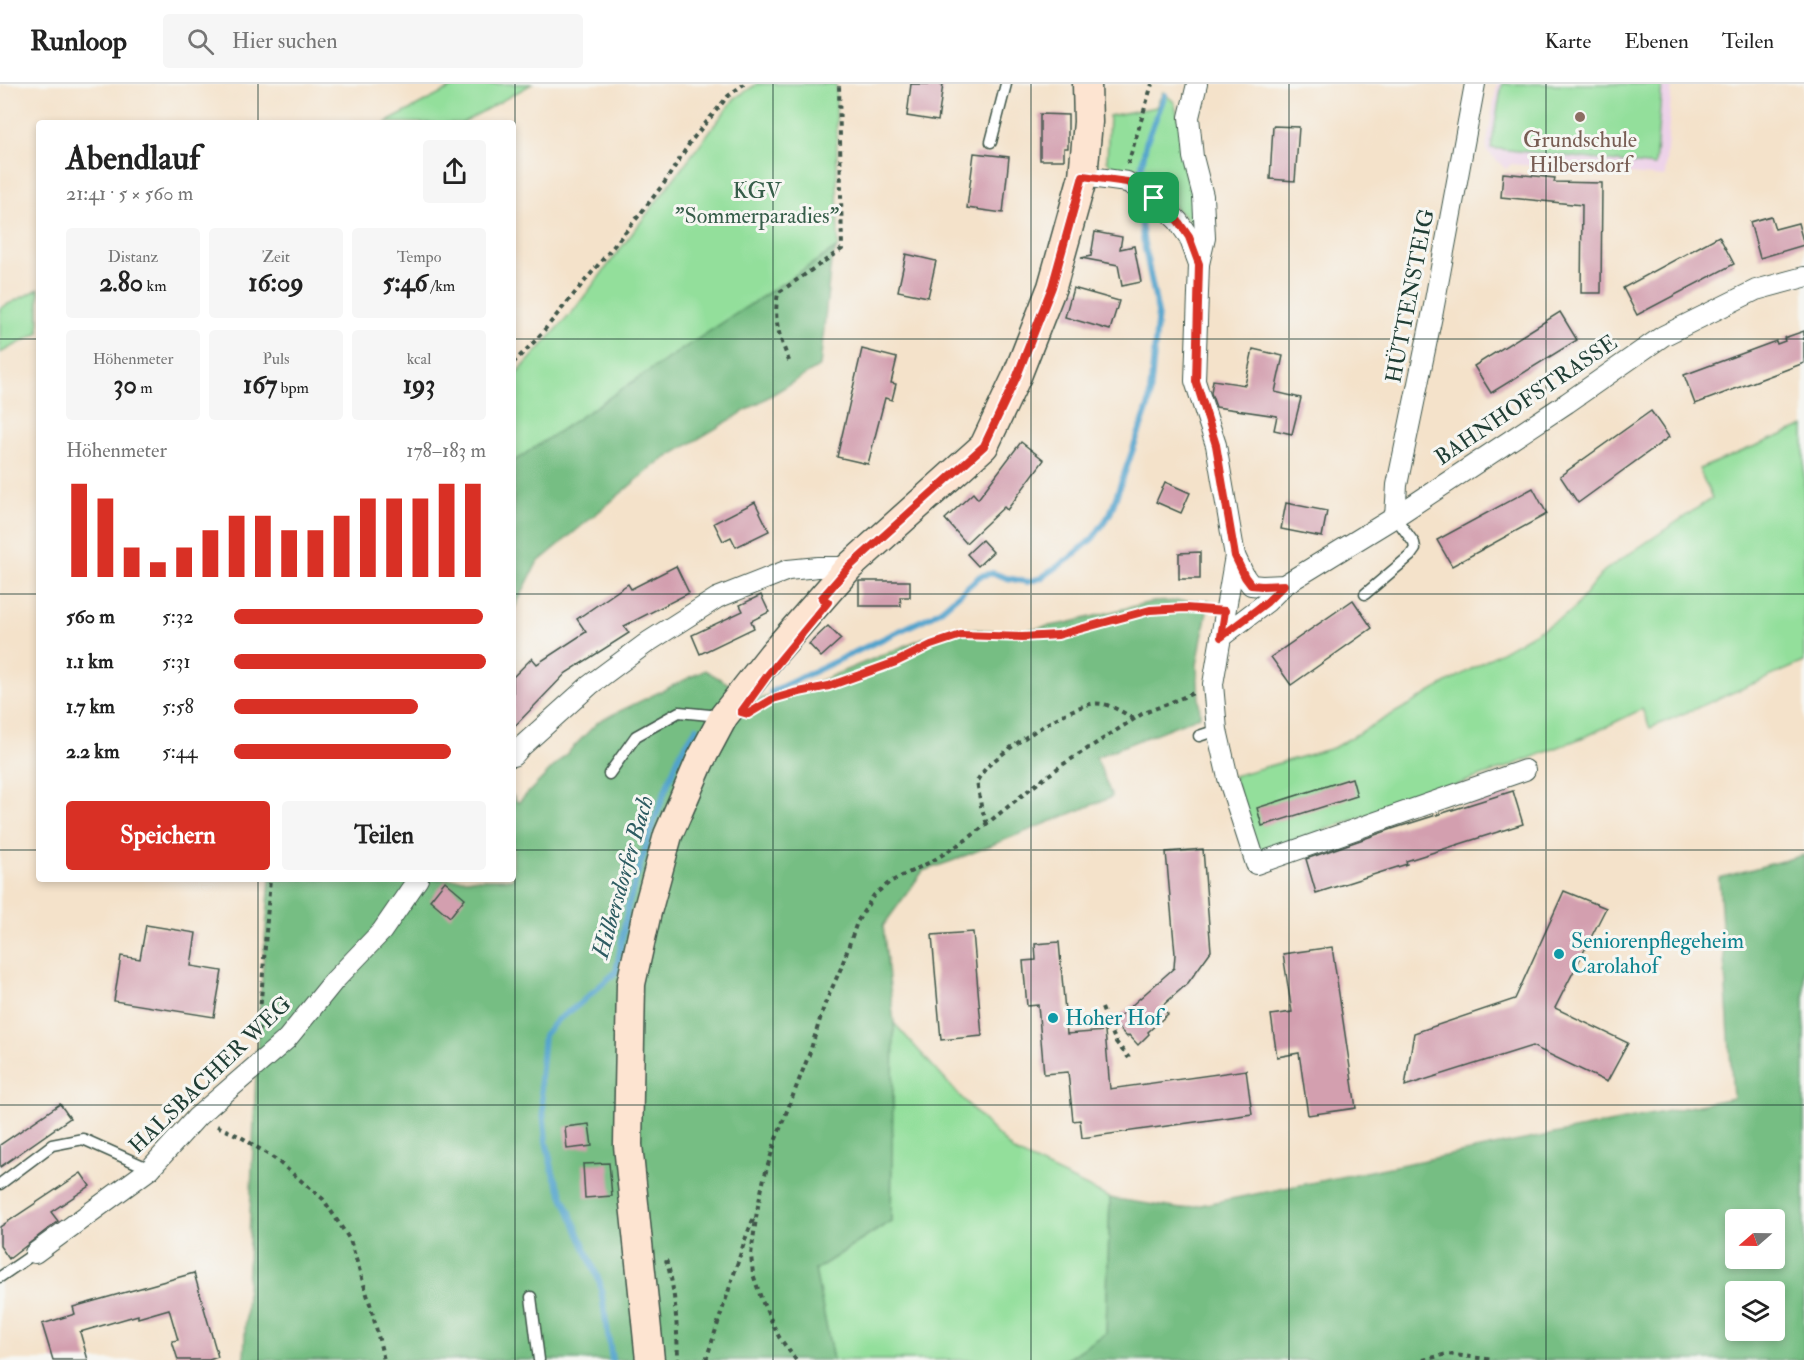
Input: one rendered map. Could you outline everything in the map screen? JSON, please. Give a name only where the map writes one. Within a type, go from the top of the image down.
[{"type":"main road","points":[[650,1360],[628,1145],[630,984],[646,912],[668,835],[700,761],[724,716],[772,655],[825,600],[849,567],[984,446],[1017,376],[1052,287],[1083,176],[1089,122],[1087,84]]},
{"type":"street","name":"HÜTTENSTEIG","points":[[1395,517],[1397,485],[1433,311],[1474,84]]},
{"type":"street","points":[[1194,85],[1190,117],[1193,158],[1203,196],[1205,238],[1199,264],[1196,381],[1216,445],[1235,556],[1251,585],[1284,585]]},
{"type":"street","points":[[1083,176],[1125,182],[1154,198],[1178,221],[1189,237],[1199,264]]},
{"type":"street","name":"BAHNHOFSTRASSE","points":[[1221,637],[1267,602],[1284,585],[1395,517],[1663,336],[1756,290],[1804,277]]},
{"type":"street","points":[[1235,556],[1213,684],[1208,733],[1228,778],[1256,864],[1525,770]]},
{"type":"street","points":[[516,753],[590,685],[648,642],[717,598],[788,570],[849,567]]},
{"type":"street","name":"HALSBACHER WEG","points":[[35,1253],[150,1169],[197,1117],[286,1040],[334,981],[381,932],[416,882]]},
{"type":"lane","points":[[991,142],[1006,84]]},
{"type":"lane","points":[[1365,594],[1410,556],[1415,549],[1414,543],[1395,517]]},
{"type":"lane","points":[[609,774],[636,736],[679,712],[724,716]]},
{"type":"lane","points":[[0,1184],[52,1145],[83,1139],[150,1169]]},
{"type":"lane","points":[[0,1277],[35,1253]]},
{"type":"lane","points":[[531,1297],[539,1360]]},
{"type":"path","points":[[516,360],[536,340],[637,218],[665,182],[691,141],[728,96],[744,84]]},
{"type":"path","points":[[789,361],[779,335],[775,311],[778,293],[842,249],[839,84]]},
{"type":"path","points":[[1125,182],[1152,84]]},
{"type":"path","points":[[765,704],[773,699],[794,693],[829,686],[961,635],[1022,637],[1058,635],[1150,610],[1185,608],[1225,611]]},
{"type":"path","points":[[796,1360],[779,1337],[762,1301],[753,1274],[752,1255],[757,1211],[776,1140],[857,922],[874,895],[890,882],[934,860],[969,838],[1062,765],[1142,714],[1213,684]]},
{"type":"path","points":[[987,824],[977,781],[987,767],[1003,754],[1069,711],[1093,703],[1112,706],[1134,719]]},
{"type":"path","points":[[256,1066],[270,882]]},
{"type":"path","points":[[1102,1008],[1116,1042],[1128,1058]]},
{"type":"path","points":[[197,1117],[241,1137],[274,1159],[323,1199],[351,1240],[384,1360]]},
{"type":"path","points":[[706,1360],[746,1237],[757,1211]]},
{"type":"path","points":[[663,1250],[670,1269],[678,1360]]},
{"type":"path","points":[[1423,1360],[1447,1354],[1494,1360]]},
{"type":"shaded area","name":"Grundschule Hilbersdorf","points":[[1497,84],[1672,84],[1665,177],[1511,164],[1506,169],[1486,150]]},
{"type":"green space","points":[[459,84],[532,84],[467,120],[391,120]]},
{"type":"green space","name":"KGV \"Sommerparadies\"","points":[[757,84],[836,84],[838,247],[516,460],[516,375],[574,310],[735,98]]},
{"type":"green space","name":"Grundschule Hilbersdorf","points":[[1502,84],[1662,84],[1655,166],[1491,148]]},
{"type":"green space","points":[[1163,92],[1174,102],[1185,139],[1198,219],[1193,225],[1167,199],[1118,172],[1107,161],[1109,116],[1156,107]]},
{"type":"green space","points":[[838,247],[831,260],[820,366],[656,464],[537,563],[516,605],[516,460]]},
{"type":"green space","points":[[36,290],[36,335],[0,353],[0,308]]},
{"type":"green space","points":[[1804,426],[1804,662],[1650,728],[1642,709],[1589,735],[1508,767],[1257,853],[1233,776],[1333,748],[1571,612],[1604,571],[1712,498],[1699,469]]},
{"type":"green space","points":[[1209,600],[1197,665],[1200,716],[1096,757],[1112,797],[923,871],[883,926],[894,1023],[891,1221],[815,1270],[833,1360],[244,1360],[258,1025],[270,882],[516,882],[516,800],[518,803],[599,721],[705,670],[756,700],[812,684],[926,637],[967,629],[1014,632],[1067,623],[1151,602]]},
{"type":"green space","points":[[1804,855],[1804,1360],[1066,1360],[1106,1333],[1110,1198],[1181,1209],[1733,1098],[1719,878]]},
{"type":"green space","points":[[894,1023],[1014,1152],[1110,1198],[1106,1333],[1066,1360],[833,1360],[815,1270],[891,1221]]},
{"type":"building","points":[[911,84],[943,84],[938,121],[907,116]]},
{"type":"building","points":[[1040,114],[1068,115],[1068,148],[1064,148],[1064,160],[1040,160]]},
{"type":"building","points":[[1273,126],[1299,127],[1295,181],[1270,179]]},
{"type":"building","points":[[974,153],[1009,157],[1003,213],[967,208]]},
{"type":"building","points":[[1503,173],[1555,178],[1554,182],[1602,183],[1601,293],[1581,293],[1582,205],[1501,197]]},
{"type":"building","points":[[1771,216],[1775,229],[1798,223],[1804,245],[1760,258],[1750,222]]},
{"type":"building","points":[[1095,232],[1122,237],[1120,249],[1134,246],[1141,282],[1122,286],[1118,265],[1081,258],[1091,256]]},
{"type":"building","points":[[1719,236],[1734,264],[1637,315],[1623,288]]},
{"type":"building","points":[[906,254],[936,261],[928,297],[898,291]]},
{"type":"building","points":[[1073,288],[1119,301],[1110,330],[1065,317]]},
{"type":"building","points":[[1560,312],[1577,340],[1491,393],[1474,366]]},
{"type":"building","points":[[1804,331],[1804,363],[1695,404],[1684,375],[1776,341],[1777,344],[1785,341],[1784,338]]},
{"type":"building","points":[[862,349],[897,358],[891,383],[896,384],[892,400],[885,398],[868,464],[837,457]]},
{"type":"building","points":[[1253,349],[1283,356],[1275,392],[1301,398],[1292,434],[1274,430],[1277,416],[1216,407],[1211,393],[1213,380],[1245,385]]},
{"type":"building","points":[[1651,411],[1669,437],[1578,503],[1560,476]]},
{"type":"building","points":[[1021,442],[1044,460],[1007,510],[1004,507],[966,543],[945,519],[973,493],[978,499]]},
{"type":"building","points":[[1165,482],[1190,493],[1181,513],[1156,502]]},
{"type":"building","points":[[1533,488],[1547,514],[1452,566],[1437,540]]},
{"type":"building","points":[[755,502],[769,531],[736,547],[731,537],[723,541],[714,523]]},
{"type":"building","points":[[1286,503],[1327,511],[1322,537],[1281,529]]},
{"type":"building","points":[[982,540],[993,552],[978,566],[967,554]]},
{"type":"building","points":[[1200,552],[1200,579],[1179,579],[1179,553]]},
{"type":"building","points":[[676,566],[689,593],[624,626],[629,633],[566,673],[516,725],[516,674],[532,658],[537,664],[586,632],[577,619],[628,584],[631,589]]},
{"type":"building","points":[[859,581],[910,581],[910,597],[900,597],[901,606],[859,606]]},
{"type":"building","points":[[761,595],[769,612],[751,621],[754,628],[700,654],[692,635],[743,611],[740,605]]},
{"type":"building","points":[[1353,600],[1372,628],[1291,685],[1271,657]]},
{"type":"building","points":[[828,626],[841,639],[821,657],[809,644]]},
{"type":"building","points":[[1352,778],[1357,796],[1262,826],[1257,808]]},
{"type":"building","points":[[1513,791],[1523,824],[1406,861],[1407,864],[1316,893],[1306,859]]},
{"type":"building","points":[[1203,849],[1211,951],[1188,983],[1161,1007],[1168,1014],[1148,1032],[1149,1034],[1138,1045],[1113,1022],[1174,968],[1175,954],[1166,852]]},
{"type":"building","points":[[444,882],[465,898],[450,917],[430,900]]},
{"type":"building","name":"Seniorenpflegeheim Carolahof","points":[[1564,891],[1606,908],[1555,1008],[1628,1043],[1607,1082],[1532,1046],[1405,1086],[1414,1033],[1515,999]]},
{"type":"building","points":[[146,925],[196,933],[191,966],[222,971],[214,1017],[114,1001],[121,956],[140,959]]},
{"type":"building","points":[[973,932],[982,1036],[941,1040],[932,935]]},
{"type":"building","points":[[1059,942],[1067,1034],[1105,1031],[1110,1089],[1246,1070],[1252,1114],[1082,1138],[1080,1120],[1073,1121],[1068,1072],[1044,1074],[1038,1005],[1027,1006],[1023,961],[1036,960],[1035,944]]},
{"type":"building","points":[[1332,947],[1356,1108],[1308,1115],[1299,1053],[1277,1057],[1271,1015],[1292,1012],[1283,954]]},
{"type":"building","points":[[60,1104],[70,1118],[0,1167],[0,1145]]},
{"type":"building","points":[[589,1124],[592,1146],[567,1149],[565,1127]]},
{"type":"building","points":[[609,1163],[612,1196],[585,1198],[583,1164]]},
{"type":"building","points":[[81,1173],[90,1186],[51,1212],[58,1221],[9,1259],[0,1246],[0,1227]]},
{"type":"building","points":[[194,1273],[218,1357],[209,1360],[178,1360],[172,1341],[178,1340],[169,1309],[138,1318],[138,1315],[80,1332],[88,1360],[53,1360],[42,1324],[75,1314],[73,1307]]},
{"type":"waterway","name":"Hilbersdorfer Bach","points":[[771,692],[931,616],[980,576],[993,573],[1028,582],[1041,578],[1070,558],[1093,538],[1110,514],[1149,404],[1158,313],[1143,239],[1139,202],[1140,176],[1146,143],[1165,95]]},
{"type":"waterway","name":"Hilbersdorfer Bach","points":[[612,1360],[600,1283],[553,1173],[546,1141],[540,1079],[544,1035],[557,1020],[616,972],[628,906],[650,833],[680,754],[697,728]]},
{"type":"place","name":"Grundschule Hilbersdorf","points":[[1580,117]]},
{"type":"place","name":"Seniorenpflegeheim Carolahof","points":[[1559,954]]},
{"type":"place","name":"Hoher Hof","points":[[1053,1018]]},
{"type":"route","points":[[1083,176],[1127,182],[1154,198],[1178,221],[1189,237],[1199,264],[1196,381],[1216,445],[1235,556],[1251,585],[1284,585],[1267,602],[1221,637],[1225,611],[1185,608],[1150,610],[1058,635],[1022,637],[961,635],[829,686],[773,699],[748,714],[741,712],[767,676],[828,602],[822,598],[849,567],[984,446],[1017,376],[1052,287],[1083,176]]}]
